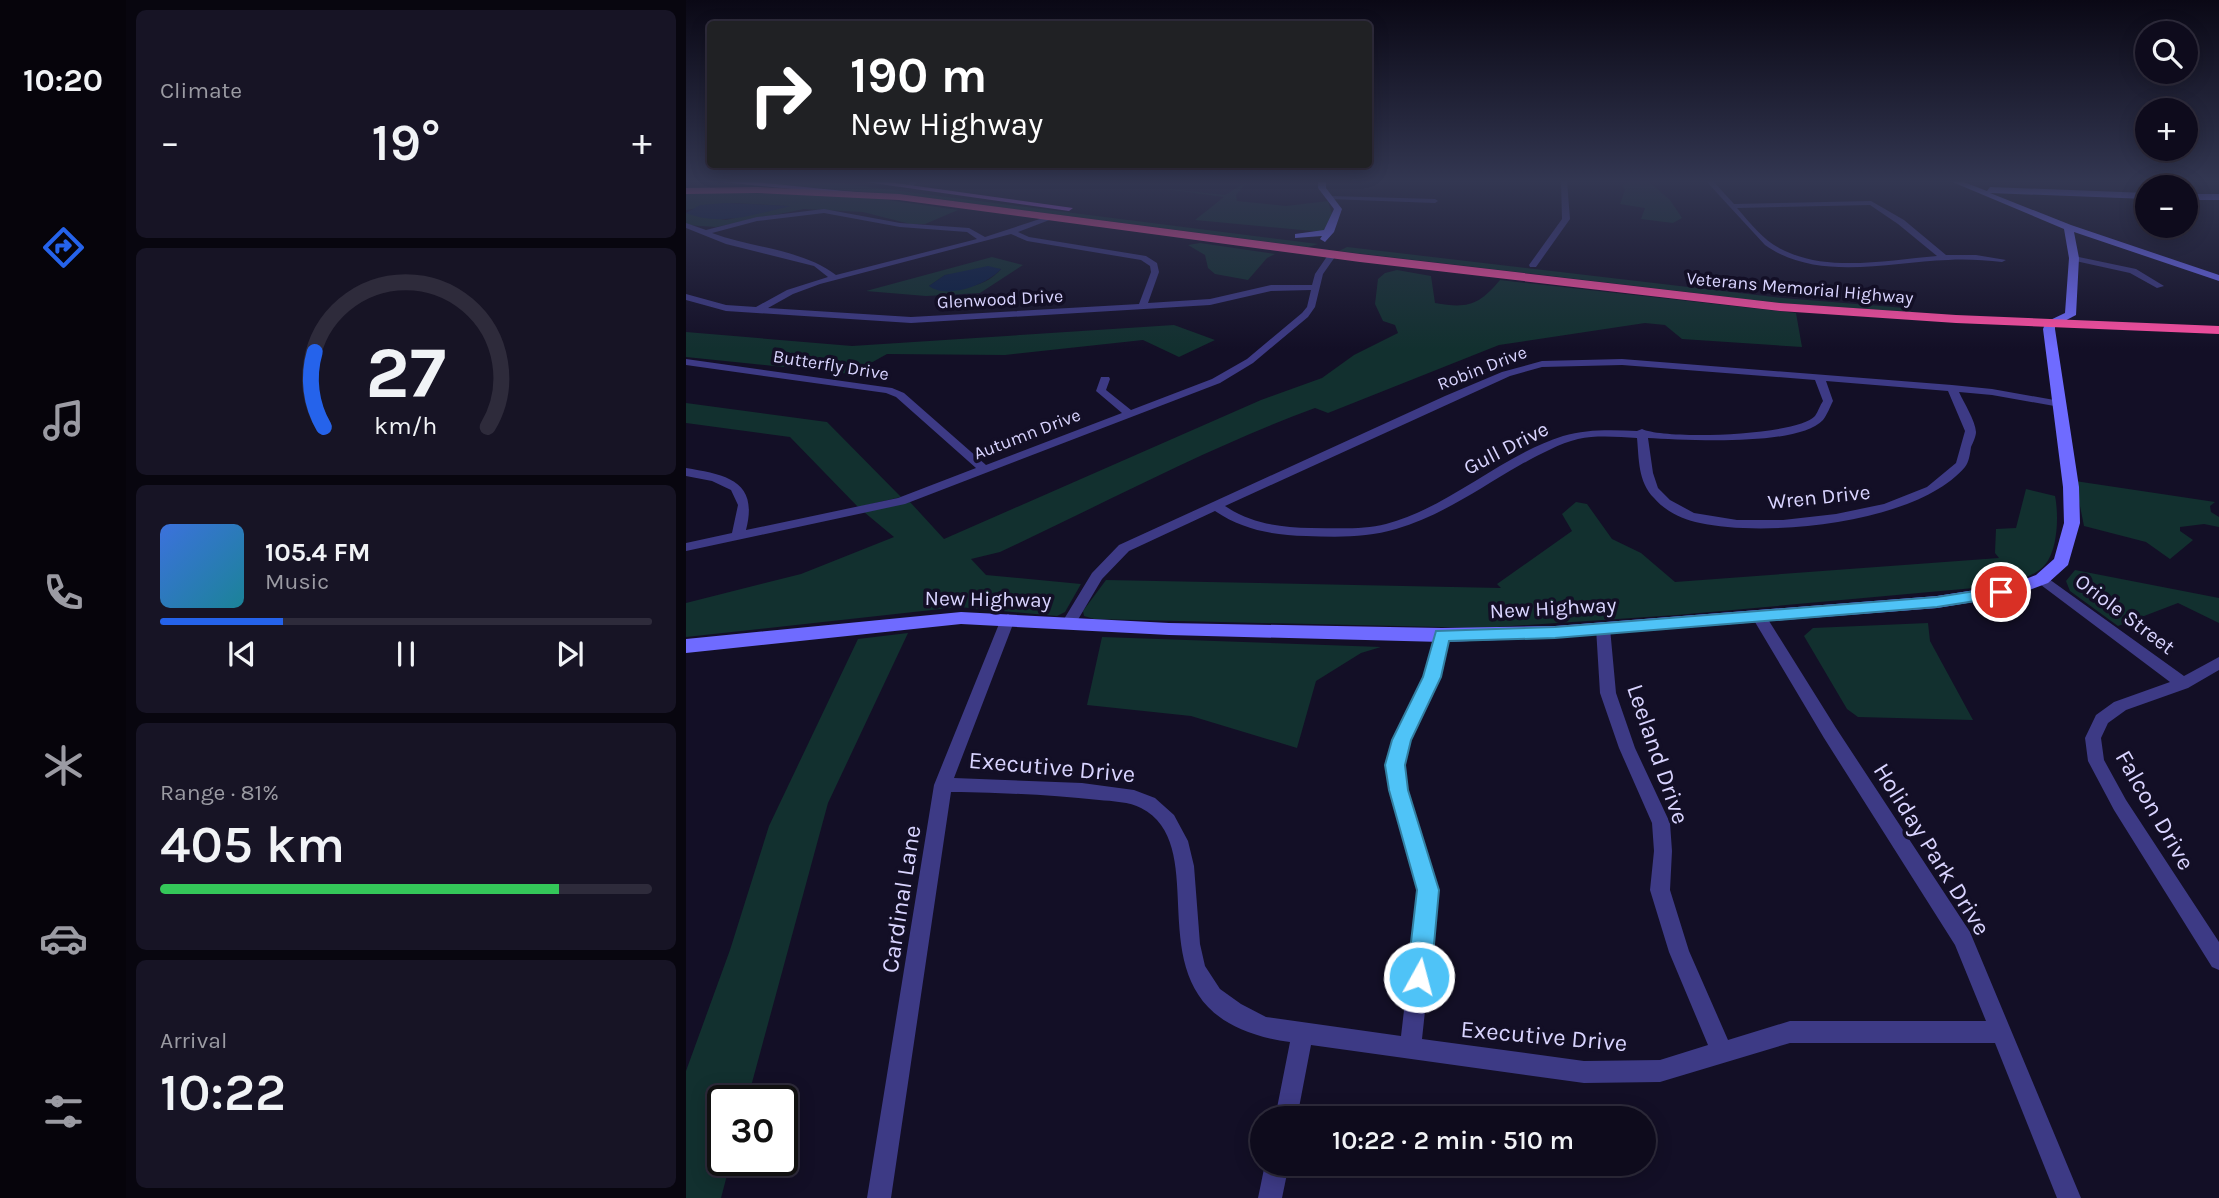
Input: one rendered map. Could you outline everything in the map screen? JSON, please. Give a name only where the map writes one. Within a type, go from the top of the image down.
[{"type":"highway","name":"Veterans Memorial Highway","points":[[1200,237],[1259,245],[1331,241]]},
{"type":"highway","name":"Veterans Memorial Highway","points":[[1304,237],[1331,241],[1360,258],[1752,304],[2050,324],[2219,330]]},
{"type":"highway","points":[[1331,241],[1343,246],[1390,247]]},
{"type":"highway","name":"Veterans Memorial Highway","points":[[1442,254],[1810,297],[2070,315],[2219,321]]},
{"type":"street","points":[[720,237],[729,242],[817,264],[834,277]]},
{"type":"street","points":[[758,310],[790,292],[834,277],[992,237]]},
{"type":"street","points":[[1023,237],[1143,258],[1154,265],[1155,272],[1143,306]]},
{"type":"street","points":[[1331,241],[1332,237]]},
{"type":"street","points":[[1533,265],[1553,237]]},
{"type":"street","points":[[1760,237],[1786,255],[1838,263],[1979,257],[2002,260]]},
{"type":"street","points":[[1919,237],[1944,258]]},
{"type":"street","points":[[2042,579],[2062,561],[2072,523],[2071,487],[2050,324],[2070,315],[2074,258],[2070,237]]},
{"type":"street","points":[[2097,237],[2219,278]]},
{"type":"street","name":"Autumn Drive","points":[[686,547],[901,501],[1216,381],[1250,361],[1305,315],[1311,307],[1331,241]]},
{"type":"street","points":[[1325,266],[1340,260],[1360,258]]},
{"type":"street","points":[[2074,258],[2133,271],[2160,286]]},
{"type":"street","name":"Glenwood Drive","points":[[686,297],[726,308],[891,320],[1035,308],[1210,302],[1271,289],[1315,287]]},
{"type":"street","name":"Butterfly Drive","points":[[686,362],[888,390],[900,395],[984,469]]},
{"type":"street","name":"Robin Drive","points":[[1068,624],[1097,576],[1124,548],[1449,398],[1506,374],[1542,364],[1622,362],[1819,377],[1952,388],[2060,404]]},
{"type":"street","name":"Gull Drive","points":[[1216,506],[1237,521],[1257,528],[1354,532],[1377,529],[1420,515],[1567,438],[1608,432],[1761,437],[1798,431],[1811,425],[1826,409],[1827,393],[1819,377]]},
{"type":"street","points":[[1105,379],[1101,391],[1129,414]]},
{"type":"street","name":"Wren Drive","points":[[1642,432],[1650,485],[1669,504],[1699,519],[1722,523],[1765,523],[1871,514],[1922,496],[1953,475],[1961,463],[1968,450],[1969,421],[1966,410],[1952,388]]},
{"type":"street","points":[[686,472],[715,477],[739,490],[746,500],[746,513],[738,536]]},
{"type":"street","name":"New Highway","points":[[686,646],[922,620],[1009,619],[1068,624],[1442,635],[1555,632],[1937,602],[2016,589],[2042,579]]},
{"type":"street","name":"Oriole Street","points":[[2042,579],[2183,684]]},
{"type":"street","name":"Holiday Park Drive","points":[[1759,617],[1830,733],[1963,939],[2068,1198]]},
{"type":"street","name":"Cardinal Lane","points":[[879,1198],[943,785],[1009,619]]},
{"type":"street","name":"Leeland Drive","points":[[1603,628],[1608,693],[1627,748],[1661,823],[1663,851],[1660,890],[1679,952],[1722,1052]]},
{"type":"street","points":[[1410,1048],[1428,890],[1399,790],[1395,765],[1402,740],[1432,677],[1442,635]]},
{"type":"street","name":"Falcon Drive","points":[[2219,663],[2183,684],[2120,706],[2102,719],[2093,738],[2096,761],[2120,805],[2219,960]]},
{"type":"street","name":"Executive Drive","points":[[943,785],[1092,792],[1130,796],[1150,804],[1172,827],[1183,857],[1193,962],[1207,990],[1233,1013],[1264,1028],[1584,1072],[1660,1071],[1790,1032],[1999,1032]]},
{"type":"street","points":[[1288,1106],[1303,1032]]},
{"type":"street","points":[[1270,1198],[1275,1176]]},
{"type":"green space","points":[[1230,237],[1262,237],[1318,244],[1308,247]]},
{"type":"green space","points":[[1200,243],[1275,254],[1267,258],[1248,280],[1215,274],[1208,268],[1205,255],[1188,245]]},
{"type":"green space","points":[[1347,247],[1783,298],[1905,308],[1912,312],[1780,303],[1339,251]]},
{"type":"green space","points":[[992,257],[1023,265],[980,293],[926,296],[866,291]],"holes":[[[1001,269],[994,276],[968,287],[929,286],[945,275]]]},
{"type":"green space","points":[[1397,270],[1431,276],[1435,303],[1446,305],[1465,305],[1479,300],[1500,280],[1796,313],[1802,347],[1682,339],[1665,325],[1645,323],[1499,345],[1328,413],[1315,408],[1275,424],[1196,458],[1000,552],[971,559],[986,575],[1081,584],[1065,612],[1057,616],[959,607],[686,637],[686,603],[801,574],[894,537],[864,512],[910,502],[944,539],[1261,400],[1322,378],[1354,355],[1398,333],[1395,325],[1383,321],[1375,304],[1378,279],[1385,273]]},
{"type":"green space","points":[[1174,325],[1215,340],[1179,357],[1143,340],[1005,355],[887,354],[851,374],[686,357],[686,332],[852,346]]},
{"type":"green space","points":[[686,403],[827,422],[901,497],[858,507],[790,437],[686,423]]},
{"type":"green space","points":[[2075,481],[2215,502],[2210,506],[2211,512],[2219,517],[2219,527],[2204,524],[2180,527],[2180,531],[2193,540],[2170,559],[2146,542],[2084,526]]},
{"type":"green space","points":[[2026,489],[2055,496],[2057,523],[2054,543],[2048,561],[2040,570],[2007,585],[1677,615],[1482,628],[1094,619],[1084,616],[1083,611],[1106,580],[1501,588],[1497,584],[1572,531],[1562,514],[1576,502],[1587,504],[1612,539],[1641,553],[1675,582],[1999,558],[1995,553],[1996,529],[2016,528]]},
{"type":"green space","points":[[2075,570],[2219,598],[2219,623],[2178,603],[2118,626],[2070,591],[2066,581]]},
{"type":"green space","points":[[1928,623],[1930,641],[1973,720],[1858,717],[1847,709],[1804,636],[1813,628]]},
{"type":"green space","points":[[908,633],[828,803],[751,1085],[707,1085],[707,1176],[727,1176],[721,1198],[686,1198],[686,1071],[730,950],[769,826],[858,639]]},
{"type":"green space","points":[[1102,637],[1381,647],[1361,653],[1316,681],[1297,748],[1191,716],[1087,705]]},
{"type":"water","points":[[988,266],[1001,269],[977,285],[956,291],[937,290],[929,286],[945,275]]},
{"type":"route","points":[[1419,977],[1428,890],[1399,790],[1395,765],[1402,740],[1432,677],[1442,635],[1555,632],[1759,617],[1937,602],[2001,592]]}]
